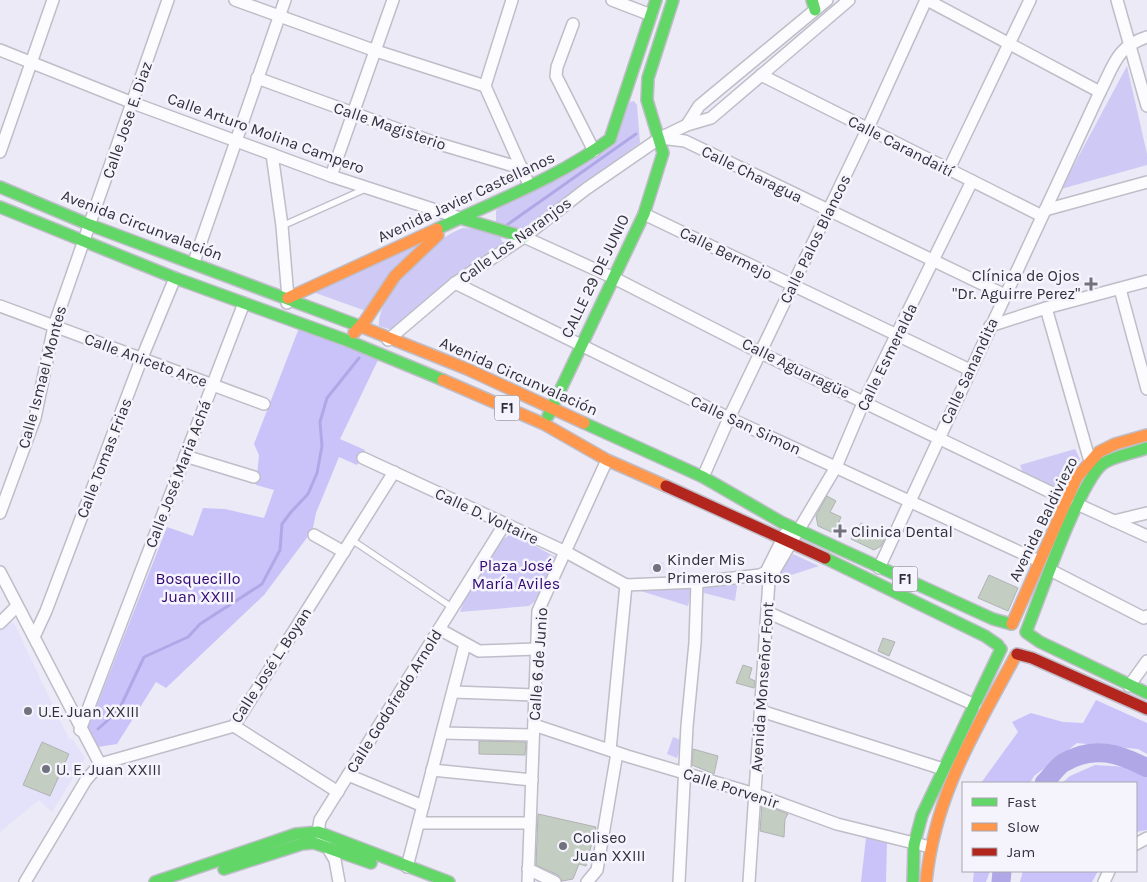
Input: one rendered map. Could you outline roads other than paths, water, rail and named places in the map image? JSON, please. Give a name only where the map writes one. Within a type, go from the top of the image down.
[{"type":"main road","name":"Avenida Javier Castellanos","points":[[288,298],[496,201],[594,152],[610,139],[656,0]]},
{"type":"main road","points":[[660,138],[647,100],[648,78],[673,0]]},
{"type":"main road","points":[[626,93],[647,100]]},
{"type":"main road","name":"CALLE 29 DE JUNIO","points":[[544,424],[644,214],[662,153],[660,138]]},
{"type":"main road","name":"Avenida Circunvalación","points":[[0,187],[90,224],[390,337],[467,369],[703,477],[794,528],[879,568],[993,619],[1012,624]]},
{"type":"main road","points":[[496,201],[489,220],[498,230]]},
{"type":"main road","name":"Avenida Circunvalación","points":[[0,207],[175,278],[283,316],[382,354],[544,424],[607,460],[787,540],[985,636],[1000,647]]},
{"type":"main road","points":[[346,340],[362,327],[391,280],[426,244],[460,218]]},
{"type":"main road","name":"Calle Arturo Molina Campero","points":[[460,218],[524,237]]},
{"type":"main road","name":"Avenida Baldiviezo","points":[[1027,632],[1052,571],[1072,502],[1089,458],[1106,447],[1147,435]]},
{"type":"main road","name":"Avenida Baldiviezo","points":[[1012,624],[1039,561],[1072,502],[1093,474],[1104,463],[1147,448]]},
{"type":"main road","points":[[913,882],[914,845],[926,804],[975,706],[1000,647],[998,634],[1006,626],[1012,624]]},
{"type":"main road","name":"F1","points":[[1012,624],[1020,626],[1040,642],[1147,693]]},
{"type":"main road","points":[[926,882],[930,847],[944,796],[1017,654],[1027,646],[1027,632]]},
{"type":"main road","name":"F1","points":[[1000,647],[1009,654],[1032,658],[1147,709]]},
{"type":"main road","points":[[155,882],[296,834],[318,832],[449,882]]},
{"type":"main road","points":[[182,882],[302,844],[314,843],[422,882]]},
{"type":"street","points":[[0,152],[53,0]]},
{"type":"street","name":"Calle Jose E. Diaz","points":[[84,241],[168,0]]},
{"type":"street","points":[[235,0],[376,51],[485,86]]},
{"type":"street","points":[[194,262],[285,0]]},
{"type":"street","points":[[331,176],[393,0]]},
{"type":"street","points":[[512,0],[485,86],[524,169],[529,185]]},
{"type":"street","points":[[612,0],[652,15]]},
{"type":"street","points":[[687,125],[699,106],[814,5],[827,0]]},
{"type":"street","points":[[660,138],[687,125],[711,118],[849,0]]},
{"type":"street","points":[[926,0],[1100,92]]},
{"type":"street","name":"Calle Palos Blancos","points":[[703,477],[729,418],[868,130],[926,0]]},
{"type":"street","points":[[948,171],[1030,0]]},
{"type":"street","points":[[1117,0],[1147,106]]},
{"type":"street","points":[[573,24],[557,67],[556,76],[594,152]]},
{"type":"street","points":[[1130,42],[1147,37]]},
{"type":"street","name":"Calle Sanandita","points":[[879,568],[908,501],[1100,92],[1121,51],[1130,42]]},
{"type":"street","name":"Calle Arturo Molina Campero","points":[[0,50],[133,103],[331,176],[370,187],[460,218]]},
{"type":"street","name":"Calle Carandaití","points":[[761,75],[948,171],[1043,213]]},
{"type":"street","name":"Calle Magisterio","points":[[257,78],[436,143],[524,169]]},
{"type":"street","name":"Calle Charagua","points":[[660,138],[685,141],[829,212],[1005,295]]},
{"type":"street","name":"Calle Los Naranjos","points":[[382,354],[390,337],[456,283],[524,237],[586,189],[660,138]]},
{"type":"street","points":[[272,154],[282,226],[288,298],[283,316]]},
{"type":"street","name":"Calle Esmeralda","points":[[794,528],[836,466],[864,401],[972,181]]},
{"type":"street","points":[[1043,213],[1147,182]]},
{"type":"street","name":"Calle Bermejo","points":[[644,214],[970,370]]},
{"type":"street","name":"Calle Aguaragüe","points":[[524,237],[614,278],[761,353],[1147,536]]},
{"type":"street","name":"Calle Ismael Montes","points":[[0,513],[35,418],[54,326],[84,241]]},
{"type":"street","name":"Calle Tomas Frias","points":[[34,637],[141,360],[175,278]]},
{"type":"street","points":[[990,326],[1046,308],[1147,281]]},
{"type":"street","name":"Calle San Simon","points":[[456,283],[580,346],[729,418],[1039,561]]},
{"type":"street","points":[[1120,288],[1147,389]]},
{"type":"street","name":"Calle José Maria Achá","points":[[80,730],[244,303]]},
{"type":"street","name":"Calle Aniceto Arce","points":[[0,306],[141,360],[213,384],[264,404]]},
{"type":"street","points":[[1046,308],[1089,458]]},
{"type":"street","points":[[185,456],[254,477]]},
{"type":"street","name":"Calle D. Voltaire","points":[[363,458],[504,525],[566,552],[626,585]]},
{"type":"street","name":"Calle 6 de Junio","points":[[528,882],[538,611],[540,602],[566,552],[607,460]]},
{"type":"street","name":"Calle José L. Boyan","points":[[100,764],[234,726],[394,472]]},
{"type":"street","points":[[1114,521],[1147,513]]},
{"type":"street","name":"Calle Godofredo Arnold","points":[[318,832],[320,820],[504,525]]},
{"type":"street","name":"Avenida Monseñor Font","points":[[749,882],[769,580],[794,528]]},
{"type":"street","points":[[314,535],[344,552]]},
{"type":"street","points":[[587,882],[597,870],[614,752],[626,585],[697,582],[760,576],[766,572],[787,540]]},
{"type":"street","points":[[1052,571],[1144,618],[1147,616]]},
{"type":"street","points":[[0,572],[80,730],[100,764],[86,780],[26,882]]},
{"type":"street","points":[[679,882],[695,643],[697,582]]},
{"type":"street","points":[[0,623],[17,606]]},
{"type":"street","points":[[766,612],[975,706]]},
{"type":"street","points":[[439,629],[480,652],[536,649]]},
{"type":"street","points":[[408,867],[465,644]]},
{"type":"street","points":[[1129,686],[1147,661]]},
{"type":"street","points":[[453,692],[535,695]]},
{"type":"street","points":[[761,712],[943,770]]},
{"type":"street","points":[[234,726],[338,792]]},
{"type":"street","name":"Calle Porvenir","points":[[442,733],[533,730],[755,794],[837,824],[914,845],[930,847]]},
{"type":"street","points":[[432,770],[532,780]]},
{"type":"street","points":[[348,775],[423,806]]},
{"type":"street","points":[[418,823],[530,822]]},
{"type":"street","points":[[318,832],[335,860],[339,882]]},
{"type":"street","points":[[528,869],[555,882]]},
{"type":"lane","points":[[282,226],[370,187]]},
{"type":"lane","points":[[352,540],[453,608]]},
{"type":"waterway","points":[[504,227],[636,134]]},
{"type":"waterway","points":[[98,729],[119,710],[144,657],[188,637],[200,624],[262,584],[280,550],[282,524],[308,494],[317,473],[322,446],[320,422],[327,398],[359,358]]},
{"type":"waterway","points":[[1045,782],[1063,763],[1085,754],[1106,753],[1116,755],[1147,768]]},
{"type":"waterway","points":[[1001,882],[1002,872]]},
{"type":"place","name":"Clínica de Ojos \"Dr. Aguirre Perez\"","points":[[1091,284]]},
{"type":"place","name":"Clinica Dental","points":[[840,531]]},
{"type":"place","name":"Kinder Mis Primeros Pasitos","points":[[657,568]]},
{"type":"place","name":"U.E. Juan XXIII","points":[[28,711]]},
{"type":"place","name":"U. E. Juan XXIII","points":[[46,769]]},
{"type":"place","name":"Coliseo Juan XXIII","points":[[563,846]]},
{"type":"park label","name":"Plaza José María Aviles","points":[[516,574]]},
{"type":"park label","name":"Bosquecillo Juan XXIII","points":[[198,587]]}]
